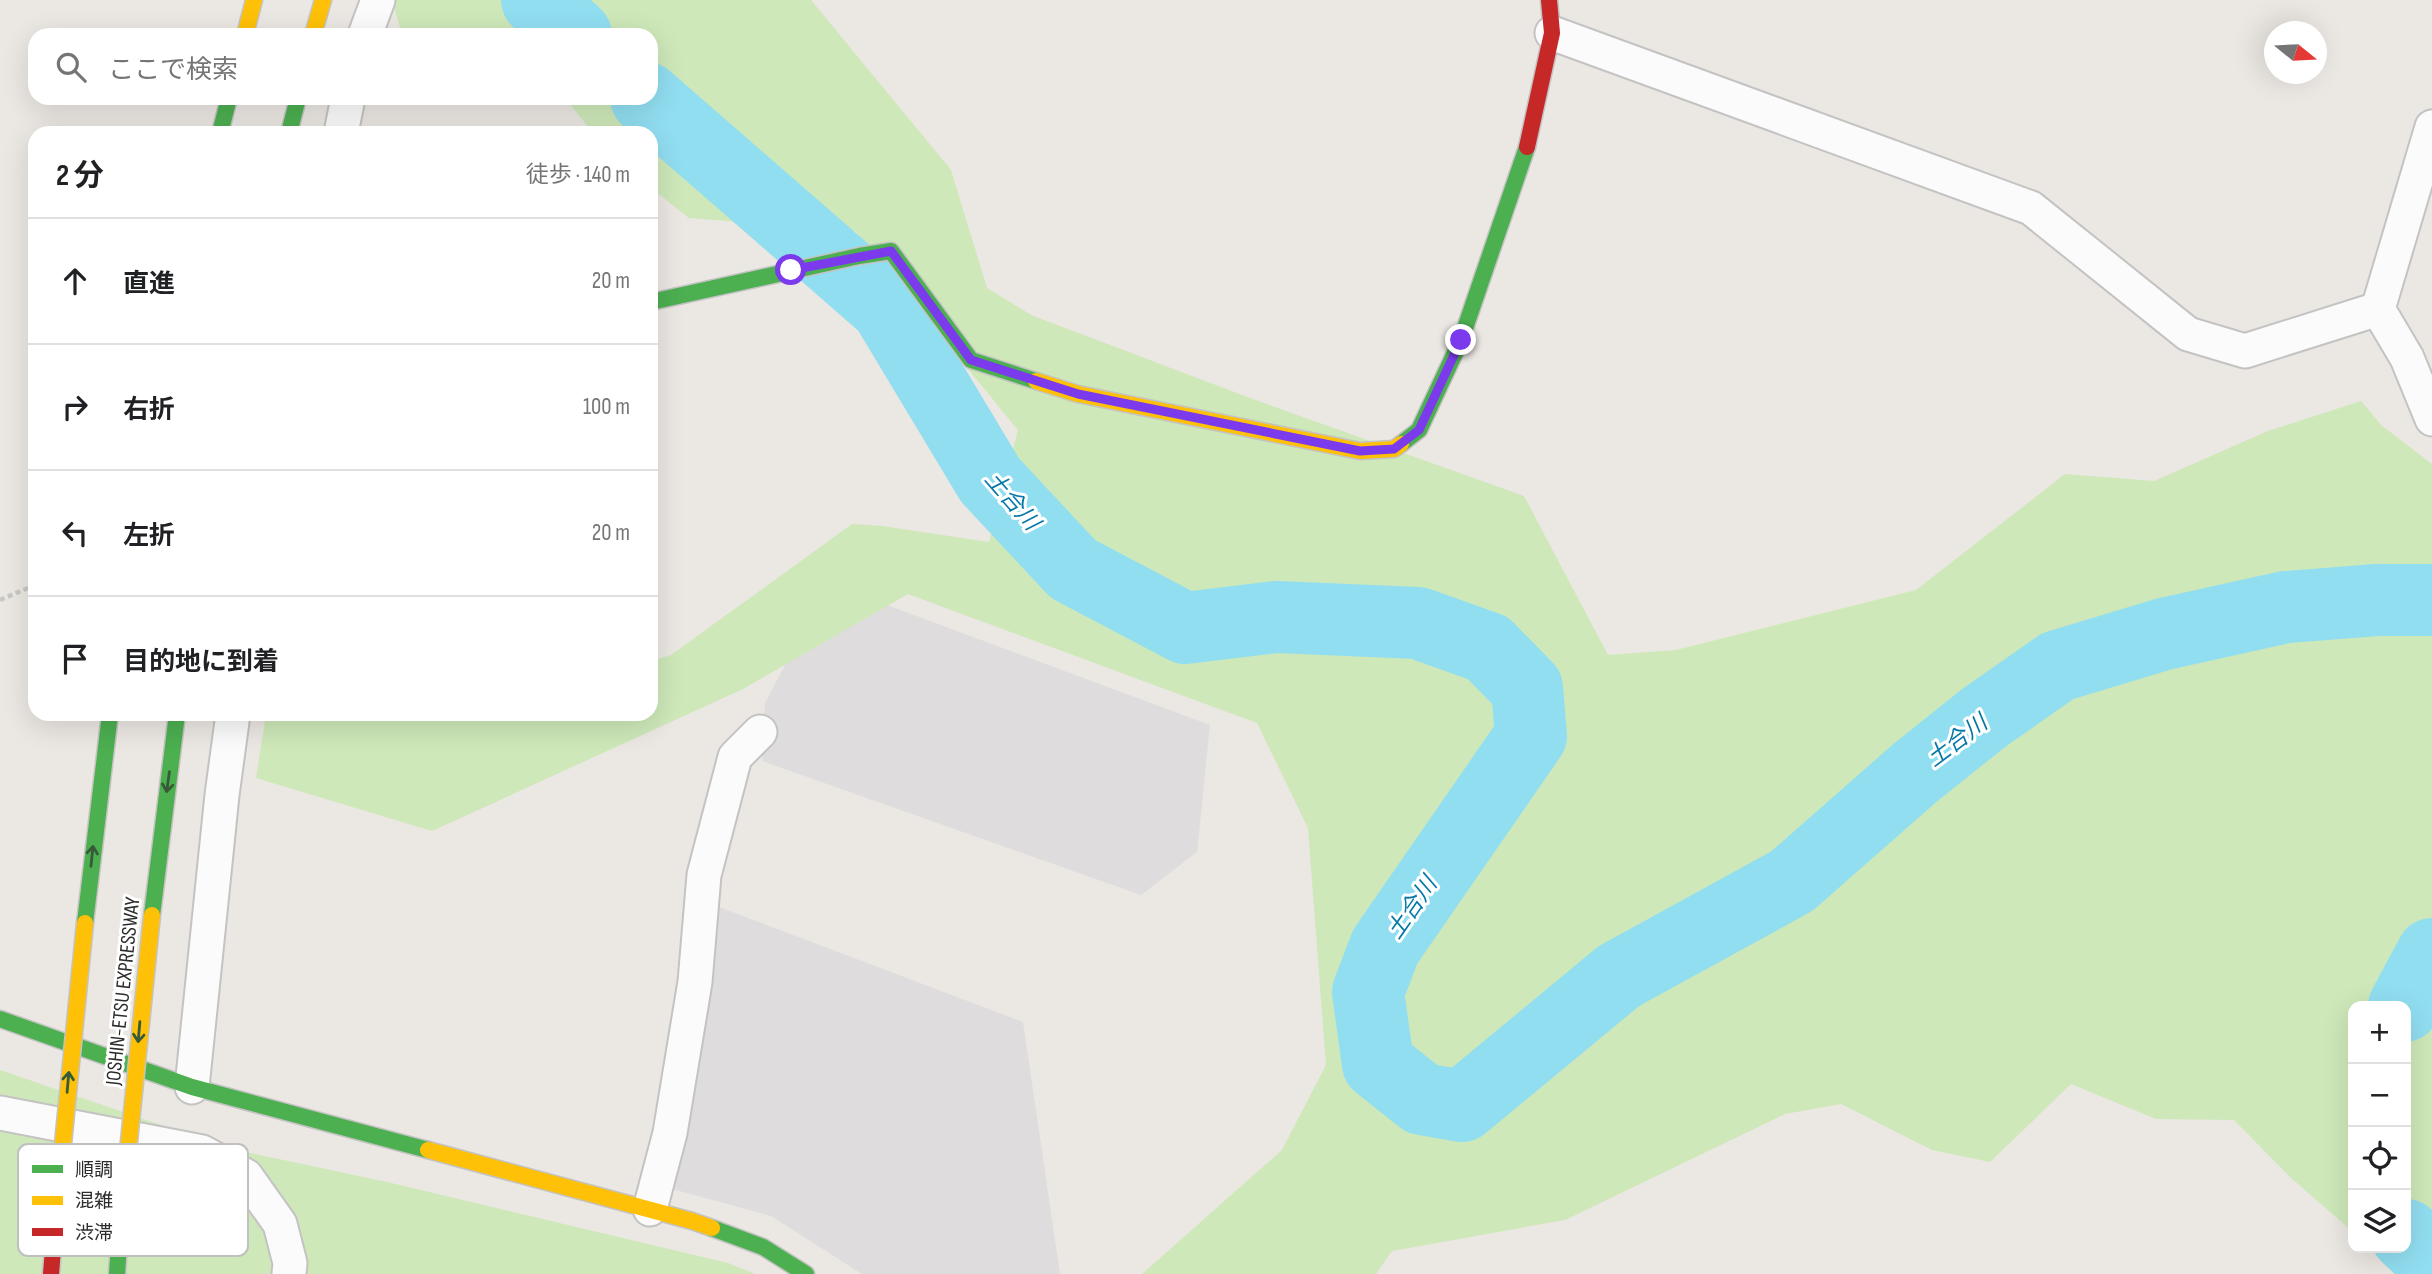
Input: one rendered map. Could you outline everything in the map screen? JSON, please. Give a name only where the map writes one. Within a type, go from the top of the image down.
[{"type":"main road","points":[[246,28],[254,0]]},
{"type":"main road","points":[[315,28],[323,0]]},
{"type":"main road","points":[[658,300],[891,251],[971,360],[1078,394],[1360,451],[1394,449],[1419,430],[1461,340],[1530,139],[1552,33],[1549,0]]},
{"type":"main road","points":[[222,126],[227,105]]},
{"type":"main road","points":[[291,126],[296,105]]},
{"type":"main road","points":[[62,1144],[77,987],[109,721]]},
{"type":"main road","name":"JOSHIN-ETSU EXPRESSWAY","points":[[128,1144],[142,999],[176,721]]},
{"type":"main road","points":[[0,1019],[192,1087],[692,1221],[763,1247],[806,1274]]},
{"type":"main road","points":[[51,1274],[52,1256]]},
{"type":"main road","name":"JOSHIN-ETSU EXPRESSWAY","points":[[117,1274],[118,1256]]},
{"type":"street","points":[[367,28],[377,0]]},
{"type":"street","points":[[1552,33],[2031,208],[2188,334],[2245,351],[2378,309]]},
{"type":"street","points":[[342,126],[347,105]]},
{"type":"street","points":[[2432,127],[2378,309],[2407,358],[2432,419]]},
{"type":"street","points":[[192,1087],[232,721]]},
{"type":"street","points":[[650,1209],[670,1133],[695,982],[704,875],[735,757],[760,733]]},
{"type":"street","points":[[0,1113],[161,1144]]},
{"type":"street","points":[[248,1179],[280,1224],[290,1263],[289,1274]]},
{"type":"path","points":[[0,600],[28,588]]},
{"type":"shaded area","points":[[828,583],[1210,725],[1197,852],[1141,895],[762,761],[765,703]]},
{"type":"shaded area","points":[[719,907],[1023,1022],[1060,1274],[862,1274],[771,1216],[672,1189]]},
{"type":"green space","points":[[392,0],[811,0],[951,170],[987,288],[1031,315],[1250,398],[1524,496],[1608,655],[1676,650],[1916,590],[2065,474],[2154,481],[2268,431],[2361,401],[2381,425],[2432,464],[2432,1274],[2403,1274],[2378,1253],[2411,1253],[2411,1001],[2348,1001],[2348,1228],[2291,1178],[2234,1120],[2156,1119],[2071,1084],[1990,1162],[1932,1150],[1841,1104],[1785,1114],[1565,1220],[1392,1251],[1376,1274],[1142,1274],[1282,1150],[1326,1065],[1308,828],[1257,723],[908,594],[743,689],[432,831],[256,778],[265,721],[658,721],[658,659],[671,655],[852,524],[989,542],[1018,430],[855,231],[689,218],[658,194],[658,126],[587,126],[571,105],[658,105],[658,28],[400,28]]},
{"type":"green space","points":[[0,1070],[216,1144],[18,1144],[18,1256],[248,1256],[248,1153],[387,1182],[728,1263],[755,1274],[0,1274]]},
{"type":"waterway","name":"土合川","points":[[537,0],[568,28]]},
{"type":"waterway","name":"土合川","points":[[654,105],[886,307],[990,480],[1073,569],[1185,628],[1277,617],[1418,623],[1488,648],[1527,688],[1531,736],[1385,947],[1368,992],[1378,1064],[1422,1099],[1462,1106],[1619,976],[1792,881],[1916,772],[1985,717],[2058,666],[2164,634],[2286,607],[2377,600],[2432,600]]},
{"type":"waterway","name":"土合川","points":[[2407,1001],[2432,954]]},
{"type":"waterway","name":"土合川","points":[[2411,1240],[2432,1260]]},
{"type":"traffic: fast","points":[[222,126],[227,105]]},
{"type":"traffic: fast","points":[[291,126],[296,105]]},
{"type":"traffic: fast","points":[[1401,444],[1419,430],[1461,340],[1527,147]]},
{"type":"traffic: fast","points":[[658,300],[891,251],[971,360],[1036,381]]},
{"type":"traffic: fast","points":[[85,923],[109,721]]},
{"type":"traffic: fast","points":[[152,915],[176,721]]},
{"type":"traffic: fast","points":[[0,1019],[192,1087],[428,1150]]},
{"type":"traffic: fast","points":[[712,1228],[763,1247],[806,1274]]},
{"type":"traffic: fast","points":[[117,1274],[118,1256]]},
{"type":"traffic: slow","points":[[247,28],[254,0]]},
{"type":"traffic: slow","points":[[315,28],[323,0]]},
{"type":"traffic: slow","points":[[1036,381],[1078,394],[1360,451],[1394,449],[1401,444]]},
{"type":"traffic: slow","points":[[129,1144],[152,915]]},
{"type":"traffic: slow","points":[[63,1144],[85,923]]},
{"type":"traffic: slow","points":[[428,1150],[712,1228]]},
{"type":"traffic: jam","points":[[1527,147],[1552,33],[1549,0]]},
{"type":"traffic: jam","points":[[51,1274],[52,1256]]},
{"type":"route","points":[[791,270],[891,251],[971,360],[1078,394],[1360,451],[1394,449],[1419,430],[1461,340]]}]
